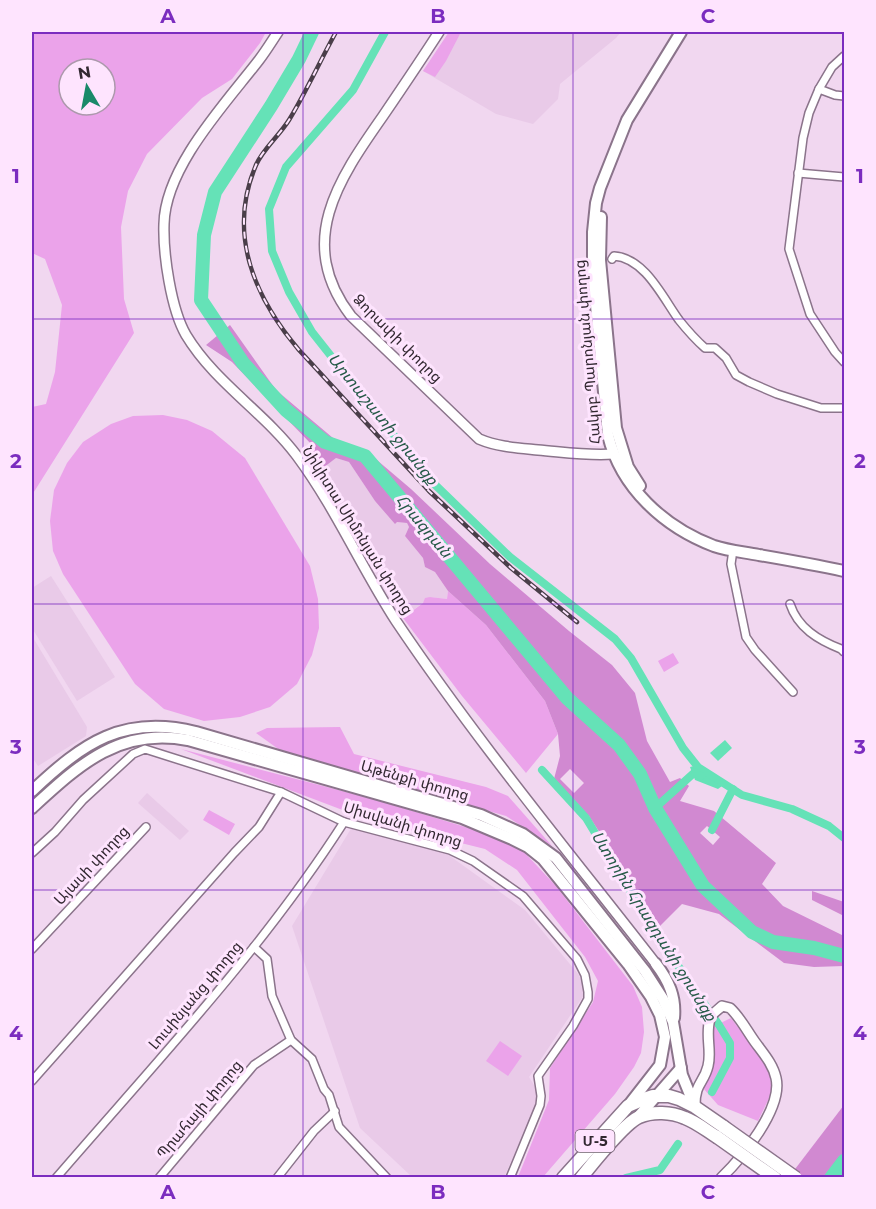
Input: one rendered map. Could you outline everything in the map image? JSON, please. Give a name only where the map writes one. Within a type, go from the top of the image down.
[{"type":"highway","points":[[628,1106],[656,1096],[675,1098],[695,1107],[720,1132],[775,1178]]},
{"type":"highway","name":"Մ-5","points":[[563,1178],[628,1106]]},
{"type":"highway","points":[[638,1117],[657,1112],[686,1118],[720,1132],[796,1178]]},
{"type":"highway","name":"Մ-5","points":[[581,1178],[638,1117]]},
{"type":"main road","name":"Հակոբ Պարոնյան փողոց","points":[[681,32],[627,120],[596,203],[592,232],[595,308],[607,429],[613,454],[621,472],[634,489],[662,517],[692,536],[733,550],[844,571]]},
{"type":"main road","name":"Հակոբ Պարոնյան փողոց","points":[[689,32],[652,88],[621,145],[611,173],[600,220],[600,260],[614,415],[620,446],[628,467],[643,490],[667,514],[691,529],[722,541],[844,564]]},
{"type":"main road","name":"Աթենքի փողոց","points":[[32,791],[72,756],[104,737],[139,727],[166,726],[196,732],[481,815],[532,839],[556,858],[645,971],[657,990],[674,1022],[681,1068],[695,1107]]},
{"type":"main road","name":"Աթենքի փողոց","points":[[32,808],[65,778],[101,752],[137,739],[166,737],[188,740],[462,818],[490,829],[528,847],[543,858],[638,977],[660,1015],[665,1036],[660,1065]]},
{"type":"main road","points":[[656,964],[663,985],[662,989],[657,990]]},
{"type":"main road","points":[[656,964],[668,979],[675,1007],[674,1022]]},
{"type":"main road","points":[[628,1106],[660,1065],[686,1118]]},
{"type":"main road","name":"Մ-5","points":[[638,1117],[681,1068]]},
{"type":"street","name":"Նիկիտա Սիմոնյան փողոց","points":[[278,32],[261,58],[194,144],[177,176],[170,197],[164,222],[166,253],[172,292],[182,326],[206,362],[224,383],[296,454],[316,483],[391,612],[450,698],[656,964]]},
{"type":"street","name":"Ձորափի փողոց","points":[[439,32],[340,181],[330,206],[325,255],[329,280],[351,316],[479,439],[492,445],[507,447],[594,455],[613,454]]},
{"type":"street","points":[[844,56],[832,68],[819,89],[809,113],[803,138],[789,249],[810,314],[844,362]]},
{"type":"street","points":[[819,89],[844,96]]},
{"type":"street","points":[[798,173],[844,177]]},
{"type":"street","points":[[612,260],[614,256],[627,258],[653,280],[665,301],[691,334],[705,348],[714,348],[726,358],[736,375],[777,394],[821,408],[844,408]]},
{"type":"street","points":[[733,550],[731,564],[746,636],[755,650],[793,692]]},
{"type":"street","points":[[790,604],[793,614],[812,635],[844,652]]},
{"type":"street","name":"Սիսվանի փողոց","points":[[32,853],[55,832],[83,800],[141,749],[281,792],[344,822],[450,850],[473,861],[523,896],[577,959],[585,975],[588,992],[588,999],[573,1026],[538,1076],[542,1096],[540,1105],[510,1178]]},
{"type":"street","points":[[32,1081],[259,827],[281,792]]},
{"type":"street","name":"Լուսինյանց փողոց","points":[[56,1178],[254,947],[310,874],[344,822]]},
{"type":"street","name":"Այասի փողոց","points":[[32,949],[146,827]]},
{"type":"street","points":[[254,947],[267,959],[272,996],[291,1040],[312,1059],[339,1127],[387,1178]]},
{"type":"street","points":[[695,1107],[698,1084],[708,1067],[710,1017],[722,1006],[734,1011],[771,1066],[777,1084],[774,1101],[761,1128],[721,1178]]},
{"type":"street","name":"Պրահայի փողոց","points":[[159,1178],[254,1065],[291,1040]]},
{"type":"street","points":[[277,1178],[314,1131],[334,1111]]},
{"type":"shaded area","points":[[32,32],[266,32],[232,79],[202,98],[147,154],[128,191],[121,227],[124,299],[134,333],[32,495],[32,407],[46,404],[55,372],[62,305],[45,259],[32,253]]},
{"type":"shaded area","points":[[449,32],[621,32],[560,84],[558,99],[533,124],[496,114],[423,71]]},
{"type":"shaded area","points":[[449,32],[461,32],[435,77],[423,71]]},
{"type":"shaded area","points":[[230,325],[276,390],[333,438],[371,455],[411,489],[490,564],[612,665],[635,693],[647,741],[670,782],[680,778],[689,786],[680,801],[714,811],[776,863],[762,884],[783,906],[844,936],[844,966],[814,967],[784,963],[719,914],[682,904],[660,926],[589,816],[554,779],[560,756],[558,734],[545,701],[486,625],[448,591],[435,572],[425,567],[423,558],[405,536],[409,527],[407,523],[397,522],[395,524],[375,501],[349,462],[336,458],[315,474],[313,446],[232,362],[206,345]],"holes":[[[570,769],[584,783],[574,793],[560,779]],[[707,826],[720,837],[713,845],[700,833]]]},
{"type":"shaded area","points":[[163,415],[187,420],[212,431],[245,458],[310,566],[318,599],[319,628],[312,655],[297,684],[270,707],[240,717],[204,721],[164,709],[135,684],[63,574],[53,551],[50,521],[54,490],[67,463],[83,442],[111,424],[133,416]]},
{"type":"shaded area","points":[[336,458],[349,462],[375,501],[397,522],[407,523],[409,527],[405,536],[423,558],[425,567],[435,572],[448,591],[447,599],[430,597],[403,618],[315,474]]},
{"type":"shaded area","points":[[51,576],[115,677],[77,701],[32,628],[32,588]]},
{"type":"shaded area","points":[[448,591],[486,625],[545,701],[558,734],[526,773],[462,696],[403,618],[423,603],[425,598],[447,599]]},
{"type":"shaded area","points":[[32,636],[87,727],[86,736],[38,766],[32,757]]},
{"type":"shaded area","points":[[673,653],[679,663],[664,672],[658,661]]},
{"type":"shaded area","points":[[340,727],[354,754],[486,787],[508,796],[552,846],[506,816],[281,751],[256,733],[267,728]]},
{"type":"shaded area","points":[[725,740],[732,748],[718,761],[710,753]]},
{"type":"shaded area","points":[[181,749],[377,800],[485,833],[524,852],[556,886],[633,986],[642,1007],[644,1032],[641,1053],[634,1067],[615,1094],[543,1177],[518,1177],[549,1100],[550,1068],[593,1002],[598,981],[585,957],[517,870],[485,849],[369,820]]},
{"type":"shaded area","points":[[694,766],[722,786],[718,789],[695,780],[690,767]]},
{"type":"shaded area","points":[[147,793],[189,831],[180,840],[138,803]]},
{"type":"shaded area","points":[[209,810],[235,824],[229,835],[203,820]]},
{"type":"shaded area","points":[[352,827],[443,851],[525,910],[579,975],[586,992],[529,1077],[534,1085],[538,1103],[504,1177],[412,1177],[360,1128],[292,926]]},
{"type":"shaded area","points":[[812,891],[844,902],[844,916],[812,900]]},
{"type":"shaded area","points":[[731,1018],[769,1069],[772,1092],[758,1121],[718,1105],[703,1088],[713,1065],[712,1027]]},
{"type":"shaded area","points":[[500,1041],[522,1056],[508,1076],[486,1061]]},
{"type":"shaded area","points":[[844,1105],[844,1177],[789,1177]]},
{"type":"waterway","name":"Հրազդան","points":[[312,32],[271,106],[215,192],[204,235],[201,300],[243,363],[286,410],[325,442],[365,456],[567,698],[619,745],[640,774],[655,808],[703,886],[752,932],[773,942],[814,948],[844,956]]},
{"type":"waterway","name":"Արտաշատի ջրանցք","points":[[385,32],[353,90],[286,167],[269,209],[272,251],[289,292],[312,332],[426,476],[510,557],[615,639],[631,658],[683,748],[698,767],[742,795],[792,809],[829,826],[844,838]]},
{"type":"waterway","name":"Ստորին Հրազդանի ջրանցք","points":[[542,770],[586,818],[654,931],[730,1043],[730,1058],[712,1092]]},
{"type":"waterway","points":[[655,808],[695,772],[701,776]]},
{"type":"waterway","points":[[712,830],[733,789]]},
{"type":"waterway","name":"Ստորին Հրազդանի ջրանցք","points":[[626,1178],[660,1170],[678,1144]]},
{"type":"waterway","name":"Հրազդան","points":[[831,1178],[844,1161]]},
{"type":"railway","points":[[336,32],[289,120],[259,159],[248,190],[244,215],[245,239],[258,286],[283,330],[299,350],[429,491],[511,568],[577,622]]}]
